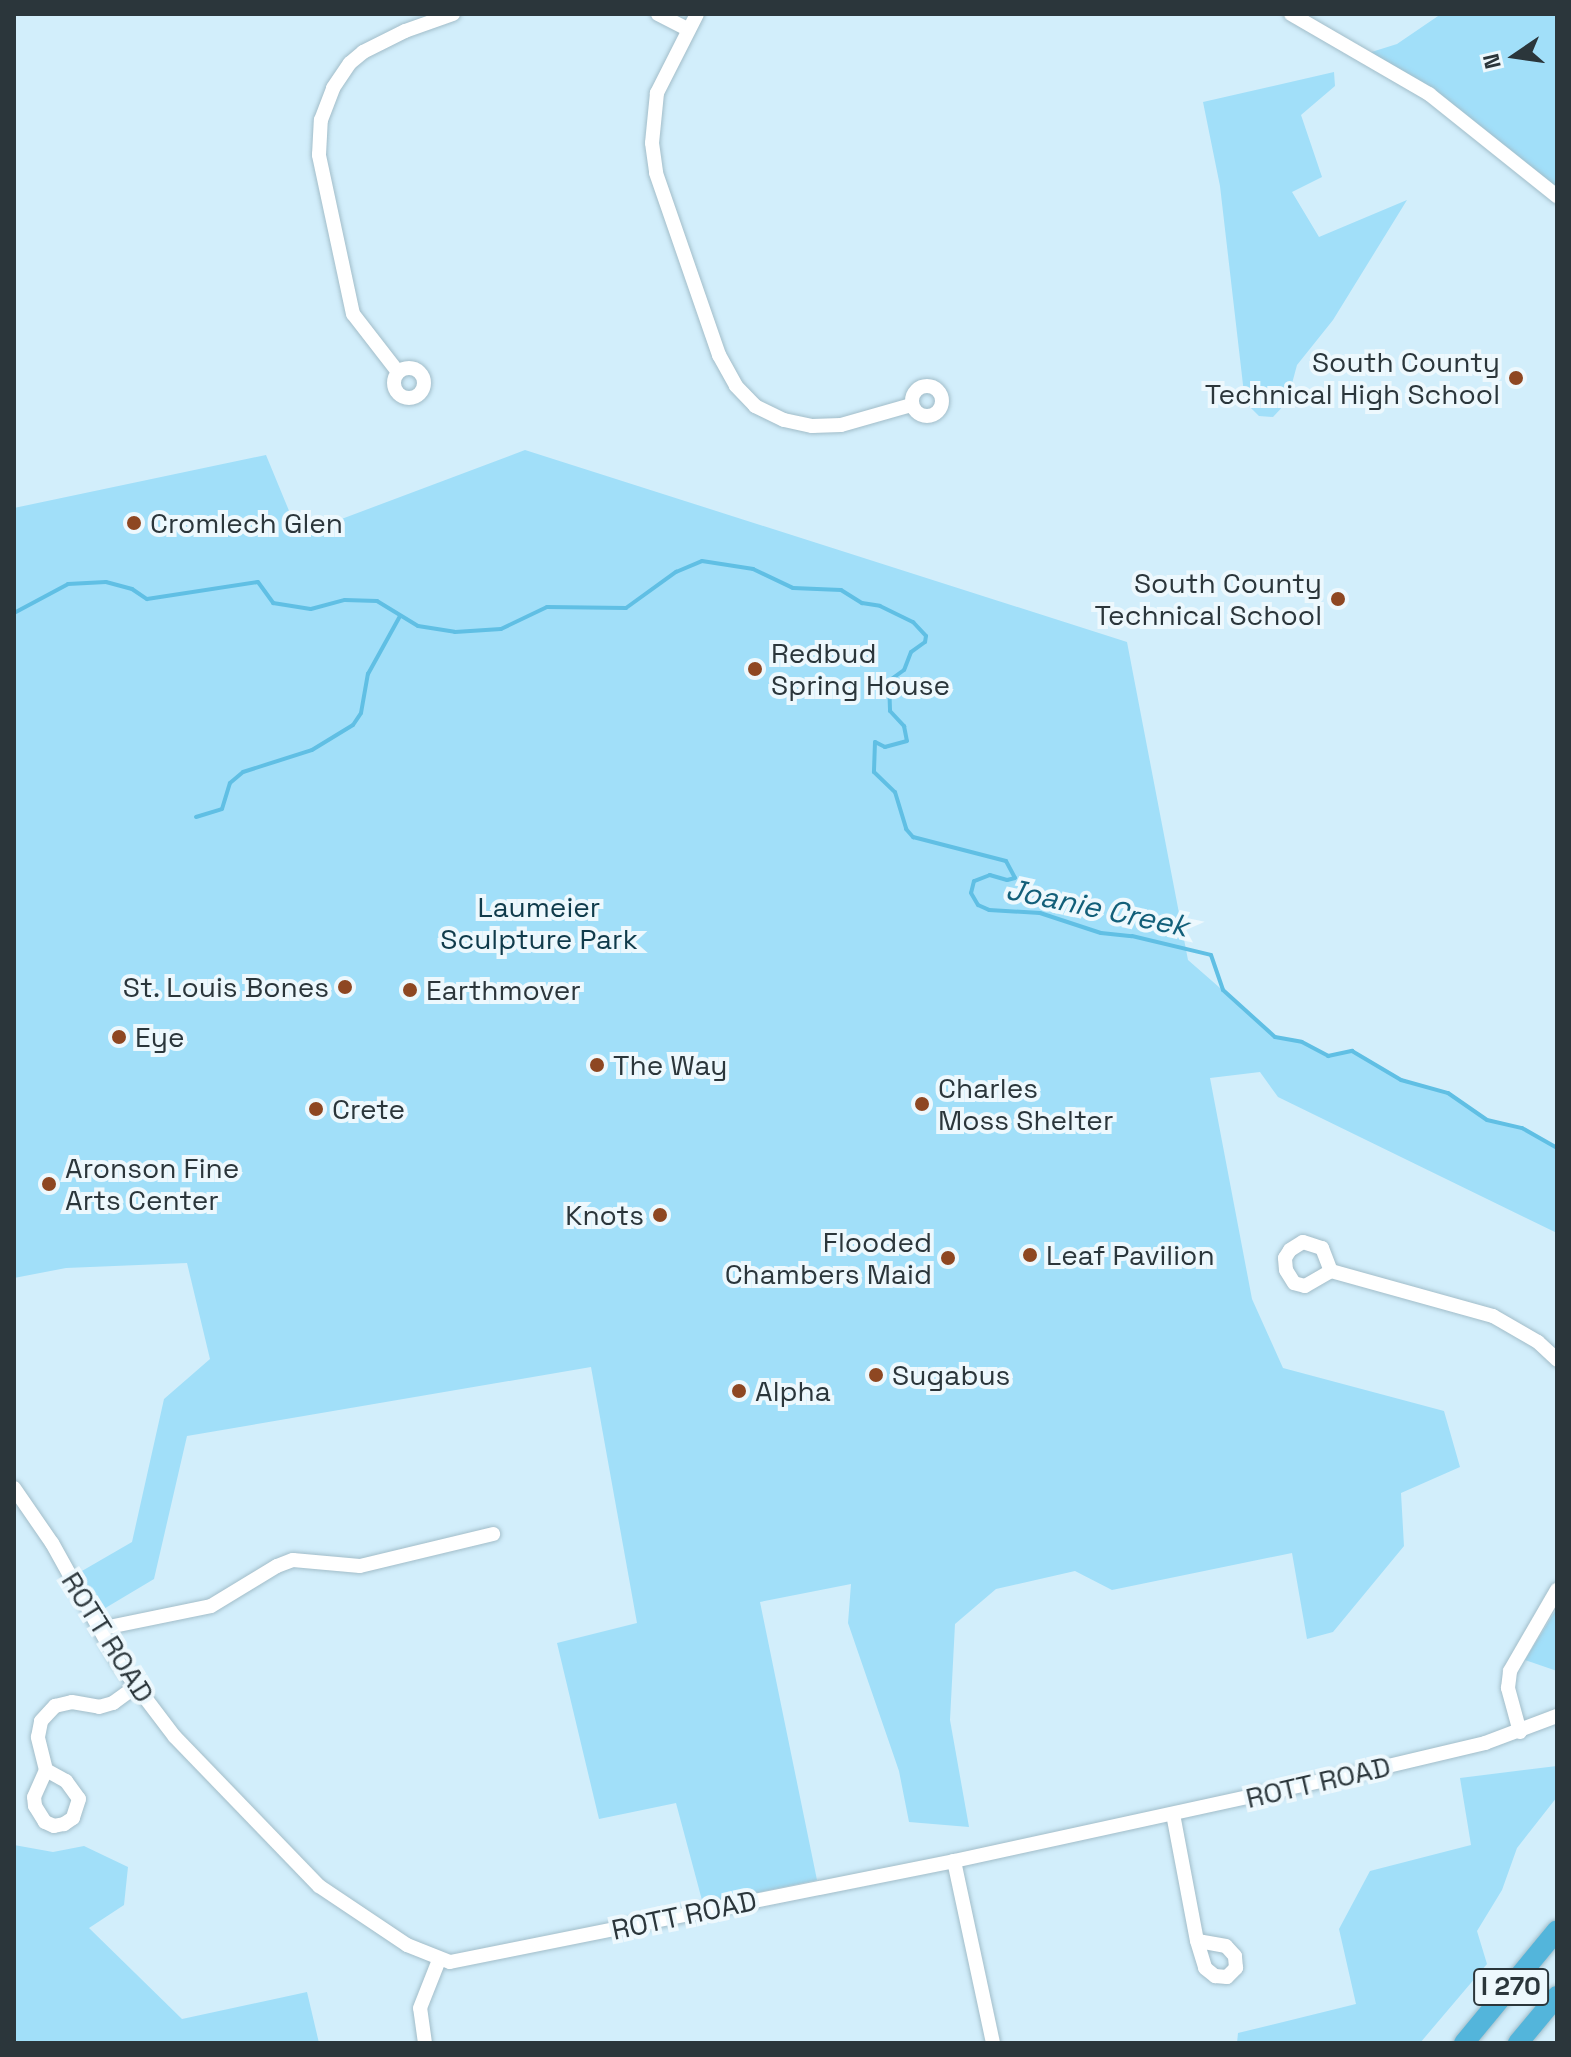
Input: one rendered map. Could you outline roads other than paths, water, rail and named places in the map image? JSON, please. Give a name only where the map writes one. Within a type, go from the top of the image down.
[{"type":"highway","name":"I 270","points":[[1464,2043],[1557,1930]]},
{"type":"highway","name":"I 270","points":[[1518,2043],[1557,1996]]},
{"type":"street","points":[[398,372],[353,314],[319,155],[321,120],[333,88],[363,52],[405,31],[453,14]]},
{"type":"street","points":[[658,14],[688,29]]},
{"type":"street","points":[[697,14],[653,109],[656,173],[719,355],[736,386],[755,406],[769,415],[812,426],[841,425],[911,405]]},
{"type":"street","points":[[1291,14],[1429,94],[1557,196]]},
{"type":"street","points":[[1331,1271],[1493,1316],[1538,1342],[1557,1360]]},
{"type":"street","name":"ROTT ROAD","points":[[14,1488],[38,1519],[135,1687],[206,1770],[319,1886],[407,1945],[439,1960],[468,1961],[1173,1814],[1350,1775],[1520,1732],[1557,1716]]},
{"type":"street","points":[[99,1629],[211,1606],[277,1566],[293,1560],[360,1566],[493,1534]]},
{"type":"street","points":[[1520,1732],[1508,1688],[1510,1671],[1557,1590]]},
{"type":"street","points":[[46,1770],[38,1737],[41,1721],[55,1706],[72,1702],[99,1707],[113,1703],[135,1687]]},
{"type":"street","points":[[1173,1814],[1197,1941]]},
{"type":"street","points":[[954,1861],[993,2043]]},
{"type":"street","points":[[425,2043],[420,2008],[439,1960]]},
{"type":"waterway","name":"Joanie Creek","points":[[14,613],[68,584],[106,582],[132,589],[147,599],[258,582],[273,603],[311,609],[345,600],[377,601],[418,626],[455,632],[501,629],[547,607],[626,608],[676,572],[702,561],[753,569],[793,588],[841,590],[862,603],[880,606],[913,622],[926,636],[925,642],[911,652],[904,670],[889,681],[890,711],[904,726],[907,741],[885,747],[875,742],[874,772],[895,792],[906,829],[913,837],[1006,861],[1015,878],[1007,880],[990,875],[974,881],[971,893],[978,905],[989,910],[1040,913],[1101,933],[1132,936],[1211,955],[1223,990],[1275,1037],[1302,1042],[1328,1056],[1352,1051],[1401,1080],[1448,1093],[1487,1120],[1522,1128],[1557,1148]]},
{"type":"waterway","points":[[196,817],[222,809],[230,783],[243,772],[312,750],[353,725],[361,713],[368,674],[400,616]]},
{"type":"place","name":"South County Technical High School","points":[[1516,378]]},
{"type":"place","name":"Cromlech Glen","points":[[134,523]]},
{"type":"place","name":"South County Technical School","points":[[1338,599]]},
{"type":"place","name":"Redbud Spring House","points":[[755,669]]},
{"type":"place","name":"St. Louis Bones","points":[[345,987]]},
{"type":"place","name":"Earthmover","points":[[410,990]]},
{"type":"place","name":"Eye","points":[[119,1037]]},
{"type":"place","name":"The Way","points":[[597,1065]]},
{"type":"place","name":"Charles Moss Shelter","points":[[922,1104]]},
{"type":"place","name":"Crete","points":[[316,1109]]},
{"type":"place","name":"Aronson Fine Arts Center","points":[[49,1184]]},
{"type":"place","name":"Knots","points":[[660,1215]]},
{"type":"place","name":"Leaf Pavilion","points":[[1030,1255]]},
{"type":"place","name":"Flooded Chambers Maid","points":[[948,1258]]},
{"type":"place","name":"Sugabus","points":[[876,1375]]},
{"type":"place","name":"Alpha","points":[[739,1391]]},
{"type":"park label","name":"Laumeier Sculpture Park","points":[[539,923]]}]
